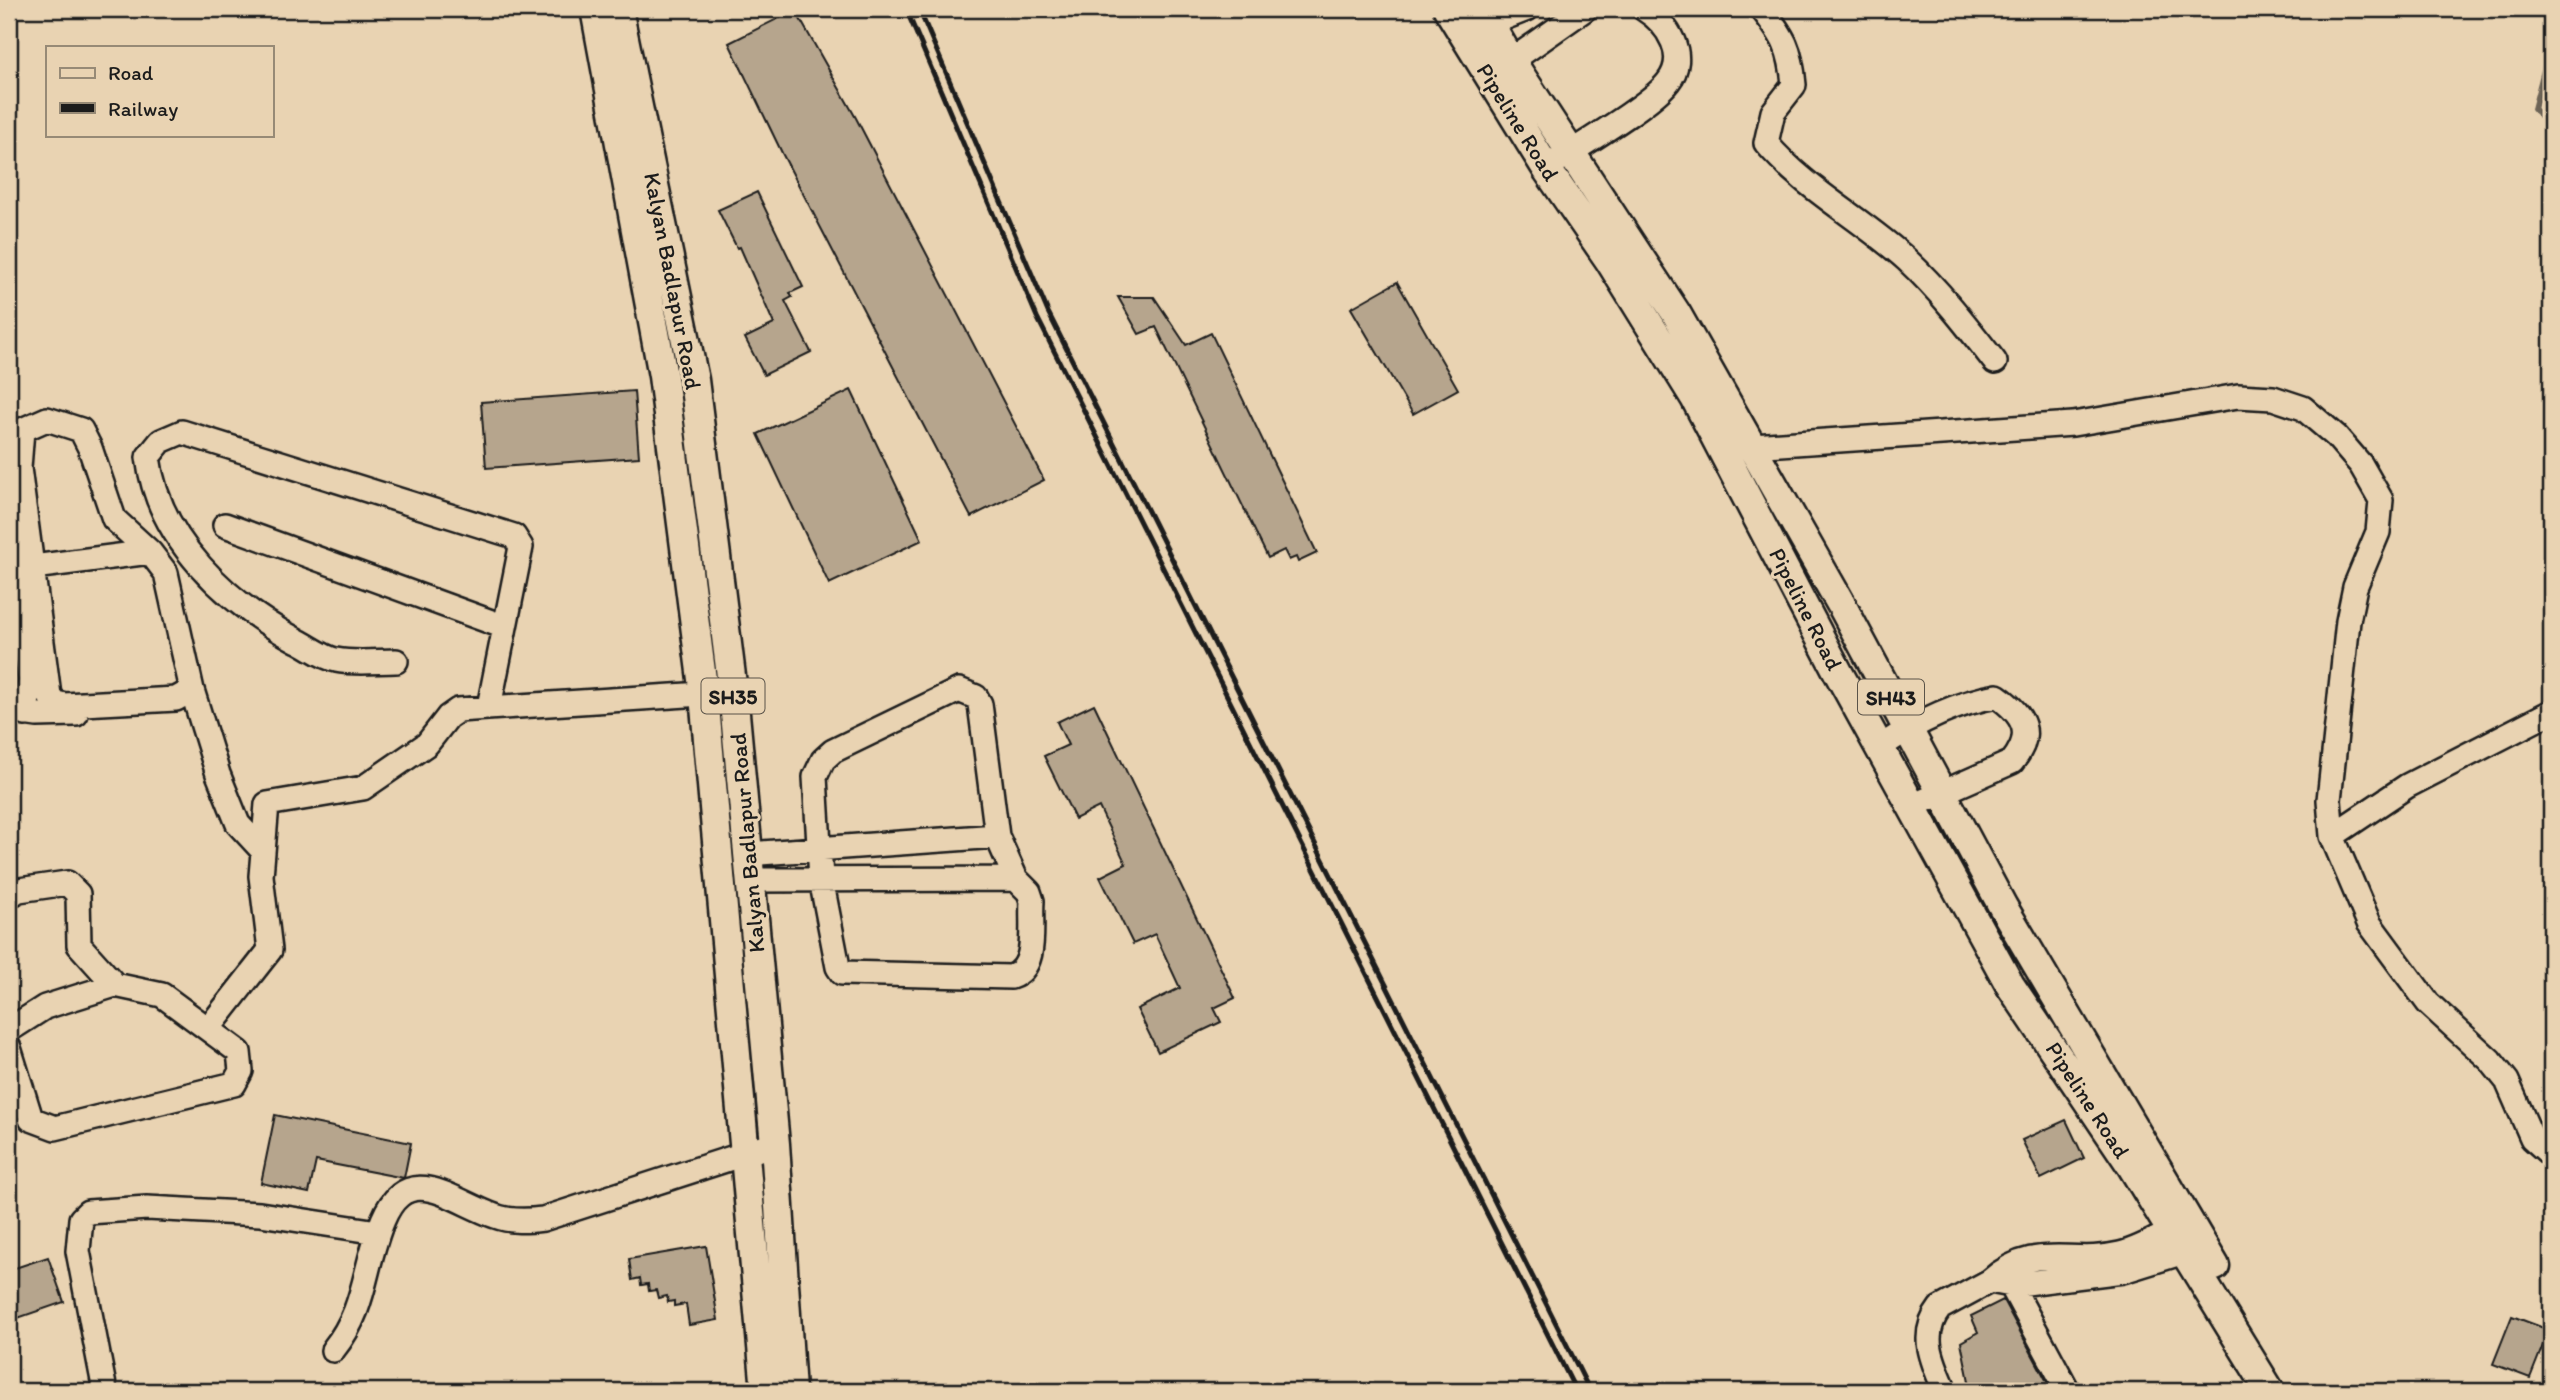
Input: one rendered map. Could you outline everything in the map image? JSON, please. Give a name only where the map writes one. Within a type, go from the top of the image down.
[{"type":"main road","name":"Kalyan Badlapur Road","points":[[595,9],[663,376],[704,695],[745,1154],[777,1363],[791,1391]]},
{"type":"main road","name":"Kalyan Badlapur Road","points":[[618,9],[694,380],[733,692],[775,1144],[777,1363],[766,1391]]},
{"type":"main road","name":"Pipeline Road","points":[[1448,9],[1546,168],[1609,261],[1723,449],[1880,747],[2010,985],[2074,1053]]},
{"type":"main road","name":"Pipeline Road","points":[[1485,16],[1511,61],[1676,313],[1751,445],[1908,728],[2003,907],[2074,1053],[2187,1238],[2290,1391]]},
{"type":"main road","name":"Pipeline Road","points":[[2187,1238],[2270,1391]]},
{"type":"street","points":[[1464,36],[1485,16],[1508,18],[1527,9]]},
{"type":"street","points":[[1511,61],[1585,9]]},
{"type":"street","points":[[1546,168],[1653,95],[1672,76],[1677,65],[1677,50],[1668,31],[1644,9]]},
{"type":"street","points":[[1762,9],[1788,47],[1792,57],[1794,85],[1773,112],[1766,143],[1786,167],[1820,196],[1906,259],[1955,310],[1994,362]]},
{"type":"street","points":[[1723,449],[2073,424],[2238,396],[2273,398],[2303,408],[2336,436],[2361,466],[2381,500],[2378,532],[2355,587],[2348,621],[2329,800],[2332,836],[2369,923],[2428,1003],[2490,1060],[2507,1081],[2532,1138],[2551,1156]]},
{"type":"street","points":[[195,699],[64,705],[54,702],[48,695],[19,468],[22,430],[47,419],[81,430],[90,448],[114,519],[150,552],[166,573],[195,699],[218,774],[238,824],[263,851]]},
{"type":"street","points":[[396,661],[335,660],[265,623],[211,580],[174,532],[151,482],[148,457],[161,441],[182,432],[514,536],[521,547],[489,707]]},
{"type":"street","points":[[225,525],[505,627]]},
{"type":"street","points":[[9,539],[14,551],[30,680],[18,703],[195,699]]},
{"type":"street","points":[[33,567],[150,552]]},
{"type":"street","points":[[959,690],[976,696],[980,704],[997,836],[1016,879],[1029,892],[1032,901],[1029,963],[1020,975],[1011,978],[842,973],[838,967],[821,879],[819,850],[815,777],[823,760],[833,751],[959,690]]},
{"type":"street","points":[[208,1029],[270,950],[261,876],[267,804],[363,788],[427,744],[458,710],[733,692]]},
{"type":"street","points":[[1880,747],[1908,728],[1976,699],[1997,696],[2015,709],[2025,732],[2023,749],[2012,762],[1912,806]]},
{"type":"street","points":[[2332,836],[2407,786],[2551,712]]},
{"type":"street","points":[[749,867],[819,850],[997,836]]},
{"type":"street","points":[[749,867],[821,879],[1016,879]]},
{"type":"street","points":[[9,896],[19,890],[67,884],[78,894],[79,944],[115,985]]},
{"type":"street","points":[[9,1030],[45,1007],[115,985],[162,995],[239,1052],[241,1071],[234,1084],[55,1128],[31,1119],[9,1048]]},
{"type":"street","points":[[333,1350],[349,1330],[365,1292],[378,1232],[392,1199],[404,1190],[423,1187],[498,1217],[523,1222],[543,1219],[775,1144]]},
{"type":"street","points":[[105,1391],[78,1251],[81,1219],[88,1212],[147,1208],[260,1214],[378,1232]]},
{"type":"street","points":[[1945,1391],[1927,1344],[1934,1316],[1940,1308],[2001,1283],[2123,1271],[2187,1238]]},
{"type":"street","points":[[2001,1283],[2068,1391]]},
{"type":"building","points":[[795,10],[856,118],[1044,480],[971,517],[783,155],[729,43]]},
{"type":"building","points":[[757,192],[803,287],[790,293],[792,297],[785,301],[811,352],[764,375],[745,338],[774,324],[740,247],[737,248],[718,210]]},
{"type":"building","points":[[1397,282],[1458,389],[1413,414],[1351,308]]},
{"type":"building","points":[[1118,297],[1154,297],[1186,345],[1211,333],[1317,553],[1298,562],[1296,557],[1289,560],[1284,550],[1268,558],[1156,327],[1139,334]]},
{"type":"building","points":[[851,390],[922,540],[829,584],[758,434]]},
{"type":"building","points":[[634,391],[639,457],[486,468],[481,402]]},
{"type":"building","points":[[1094,704],[1235,998],[1214,1008],[1221,1022],[1158,1052],[1137,1009],[1180,988],[1155,934],[1133,944],[1100,877],[1126,864],[1099,807],[1075,819],[1044,756],[1068,745],[1057,722]]},
{"type":"building","points":[[275,1115],[411,1143],[404,1178],[316,1161],[309,1193],[261,1183]]},
{"type":"building","points":[[2066,1120],[2084,1158],[2041,1179],[2022,1140]]},
{"type":"building","points":[[706,1246],[718,1320],[689,1325],[686,1304],[674,1306],[674,1301],[668,1302],[667,1296],[658,1298],[656,1290],[649,1291],[648,1284],[641,1285],[640,1278],[632,1280],[629,1259]]},
{"type":"building","points":[[48,1257],[64,1302],[12,1320],[9,1310],[9,1270]]},
{"type":"building","points":[[2003,1300],[2052,1391],[1971,1391],[1961,1342],[1978,1332],[1971,1316]]},
{"type":"building","points":[[2512,1316],[2549,1330],[2530,1378],[2493,1364]]},
{"type":"waterway","points":[[2551,43],[2534,109],[2551,125]]},
{"type":"railway","points":[[906,9],[1037,317],[1576,1391]]},
{"type":"railway","points":[[919,9],[1048,312],[1590,1391]]}]
